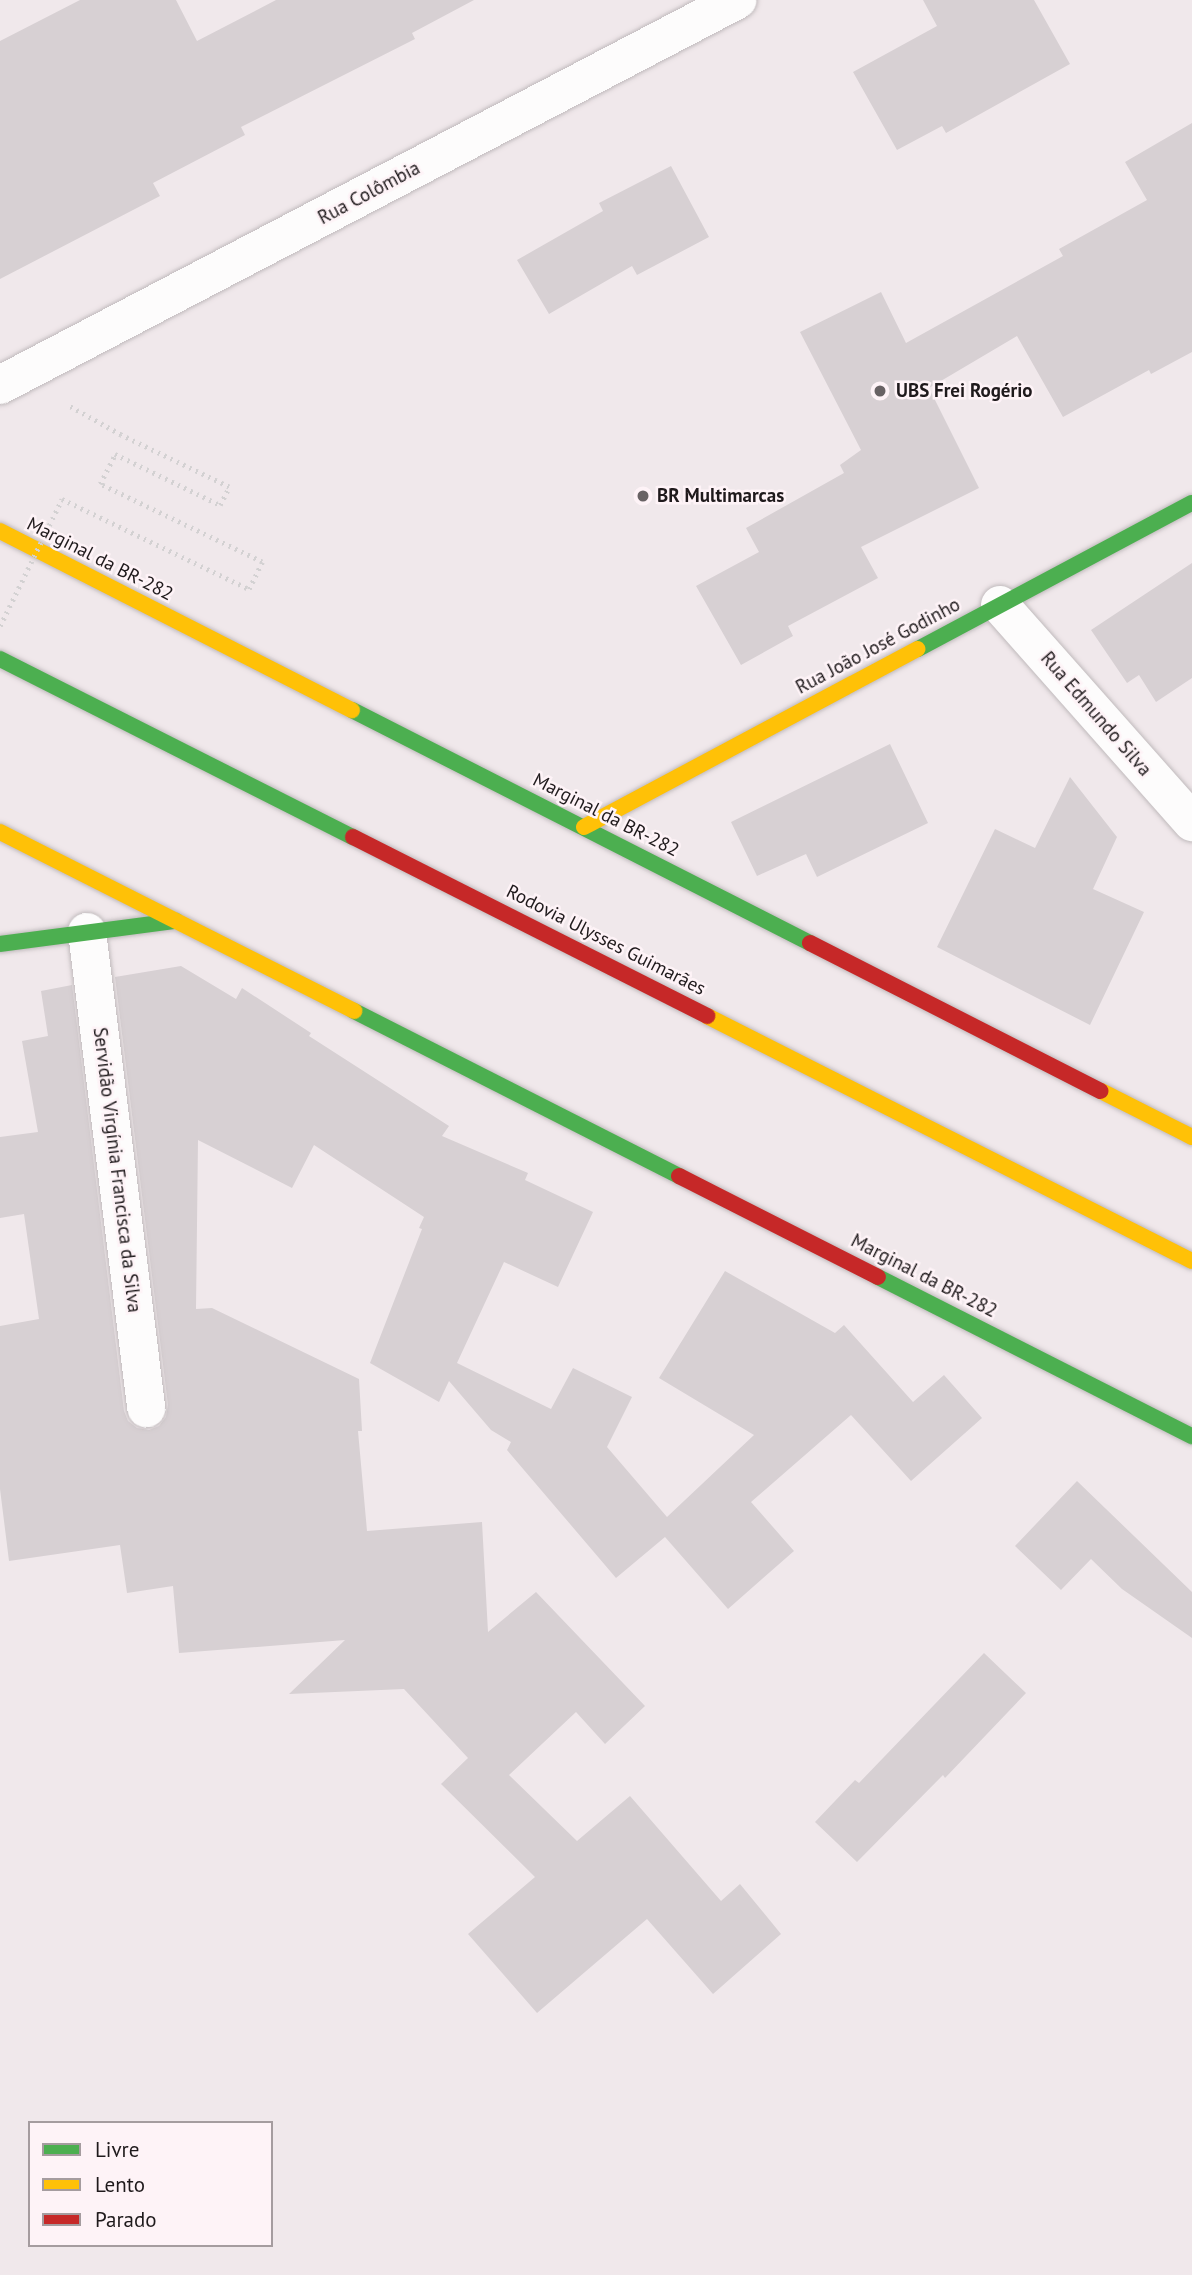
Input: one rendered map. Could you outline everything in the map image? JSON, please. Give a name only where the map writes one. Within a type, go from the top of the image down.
[{"type":"main road","name":"Rua João José Godinho","points":[[584,827],[1192,503]]},
{"type":"main road","name":"Marginal da BR-282","points":[[0,531],[1192,1137]]},
{"type":"main road","points":[[0,642],[93,706]]},
{"type":"main road","name":"Rodovia Ulysses Guimarães","points":[[0,659],[1192,1261]]},
{"type":"main road","name":"Marginal da BR-282","points":[[0,832],[1192,1436]]},
{"type":"main road","points":[[0,944],[176,921]]},
{"type":"street","name":"Rua Colômbia","points":[[8,381],[737,0]]},
{"type":"street","name":"Rua Edmundo Silva","points":[[1000,605],[1192,822]]},
{"type":"street","name":"Servidão Virgínia Francisca da Silva","points":[[87,932],[146,1408]]},
{"type":"path","points":[[0,626],[62,499],[249,589],[262,562],[100,484],[115,454],[220,505],[229,487],[8,381]]},
{"type":"building","points":[[80,0],[176,0],[197,41],[276,0],[474,0],[412,33],[415,39],[241,127],[245,135],[153,183],[160,196],[0,279],[0,41]]},
{"type":"building","points":[[923,0],[1034,0],[1070,64],[946,133],[942,126],[897,150],[853,72],[937,26]]},
{"type":"building","points":[[1192,123],[1192,352],[1151,374],[1149,370],[1063,417],[1017,336],[929,388],[979,488],[861,547],[878,578],[788,626],[793,636],[741,665],[696,586],[759,552],[746,528],[844,473],[840,465],[861,450],[800,332],[881,292],[906,343],[1063,256],[1059,249],[1147,200],[1125,162]]},
{"type":"building","points":[[671,166],[709,237],[637,275],[632,266],[549,314],[517,260],[603,211],[599,203]]},
{"type":"building","points":[[1192,563],[1192,678],[1156,702],[1139,675],[1127,683],[1091,630]]},
{"type":"building","points":[[890,744],[928,823],[817,877],[806,854],[757,876],[731,822]]},
{"type":"building","points":[[1070,777],[1117,837],[1093,889],[1144,912],[1090,1025],[937,947],[995,829],[1035,848]]},
{"type":"building","points":[[181,966],[236,999],[242,988],[311,1033],[309,1036],[449,1126],[442,1136],[528,1173],[525,1180],[593,1212],[558,1287],[504,1262],[457,1363],[551,1409],[573,1368],[632,1397],[607,1447],[667,1517],[754,1435],[659,1378],[725,1271],[835,1333],[844,1325],[913,1402],[944,1375],[982,1418],[911,1481],[851,1415],[751,1502],[794,1551],[728,1609],[665,1537],[616,1578],[507,1450],[511,1442],[491,1430],[449,1381],[439,1402],[370,1363],[422,1229],[419,1228],[424,1217],[314,1145],[292,1188],[198,1140],[196,1309],[212,1308],[359,1379],[362,1431],[358,1431],[367,1531],[482,1522],[488,1632],[536,1592],[645,1706],[605,1744],[576,1712],[509,1775],[577,1841],[630,1796],[721,1901],[740,1884],[781,1934],[713,1994],[647,1919],[537,2013],[468,1934],[535,1877],[441,1784],[468,1758],[404,1689],[289,1694],[345,1640],[179,1653],[173,1586],[127,1593],[120,1545],[9,1561],[0,1489],[0,1326],[39,1319],[24,1214],[0,1218],[0,1137],[38,1132],[22,1041],[48,1036],[41,991],[72,985],[124,1411],[128,1421],[137,1428],[149,1430],[159,1426],[166,1417],[168,1405],[115,977]]},
{"type":"building","points":[[1077,1481],[1192,1592],[1192,1638],[1122,1589],[1091,1559],[1061,1590],[1015,1546]]},
{"type":"building","points":[[984,1653],[1026,1693],[945,1778],[943,1775],[857,1862],[815,1822],[855,1780],[859,1783]]},
{"type":"traffic: fast","points":[[918,649],[1192,503]]},
{"type":"traffic: fast","points":[[0,659],[353,837]]},
{"type":"traffic: fast","points":[[352,710],[810,943]]},
{"type":"traffic: fast","points":[[0,944],[175,921]]},
{"type":"traffic: fast","points":[[354,1011],[679,1176]]},
{"type":"traffic: fast","points":[[878,1277],[1192,1436]]},
{"type":"traffic: slow","points":[[0,531],[352,710]]},
{"type":"traffic: slow","points":[[584,827],[918,649]]},
{"type":"traffic: slow","points":[[0,832],[354,1011]]},
{"type":"traffic: slow","points":[[707,1016],[1192,1261]]},
{"type":"traffic: slow","points":[[1101,1091],[1192,1137]]},
{"type":"traffic: jam","points":[[353,837],[707,1016]]},
{"type":"traffic: jam","points":[[810,943],[1101,1091]]},
{"type":"traffic: jam","points":[[679,1176],[878,1277]]},
{"type":"place","name":"UBS Frei Rogério","points":[[880,391]]},
{"type":"place","name":"BR Multimarcas","points":[[643,496]]}]
